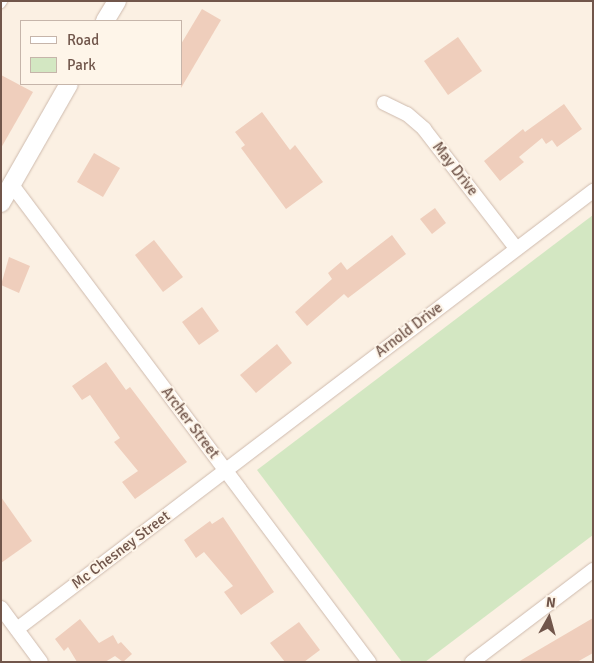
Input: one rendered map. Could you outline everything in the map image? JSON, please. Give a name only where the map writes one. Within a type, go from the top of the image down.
[{"type":"street","points":[[106,20],[116,1]]},
{"type":"street","points":[[1,203],[68,85]]},
{"type":"street","name":"May Drive","points":[[384,103],[407,114],[424,129],[516,248]]},
{"type":"street","name":"Archer Street","points":[[12,185],[369,662]]},
{"type":"street","name":"Arnold Drive","points":[[225,470],[593,191]]},
{"type":"street","name":"Mc Chesney Street","points":[[17,629],[225,470]]},
{"type":"street","points":[[472,662],[593,570]]},
{"type":"street","points":[[1,608],[41,662]]},
{"type":"green space","points":[[593,215],[593,535],[425,662],[402,662],[257,470]]},
{"type":"building","points":[[202,9],[221,20],[181,88],[182,85],[182,42]]},
{"type":"building","points":[[458,37],[482,71],[448,95],[424,61]]},
{"type":"building","points":[[1,75],[33,92],[1,148]]},
{"type":"building","points":[[564,104],[582,129],[557,147],[552,140],[546,144],[542,138],[519,157],[524,162],[500,181],[484,161],[523,129],[525,132]]},
{"type":"building","points":[[262,112],[290,150],[295,145],[323,182],[286,209],[241,148],[245,145],[235,132]]},
{"type":"building","points":[[94,153],[120,168],[103,197],[77,182]]},
{"type":"building","points":[[435,208],[446,223],[432,234],[420,219]]},
{"type":"building","points":[[392,235],[406,254],[348,298],[344,294],[307,326],[295,312],[332,279],[328,273],[341,262],[347,270]]},
{"type":"building","points":[[154,240],[183,277],[163,292],[135,255]]},
{"type":"building","points":[[9,257],[30,266],[19,293],[1,285]]},
{"type":"building","points":[[202,307],[219,331],[199,345],[182,322]]},
{"type":"building","points":[[277,344],[292,363],[256,393],[240,375]]},
{"type":"building","points":[[106,362],[126,390],[130,387],[187,462],[135,499],[122,482],[138,471],[114,442],[120,438],[90,395],[82,400],[72,386]]},
{"type":"building","points":[[1,497],[32,541],[1,563]]},
{"type":"building","points":[[223,517],[274,592],[241,615],[224,592],[233,586],[204,552],[196,558],[184,540],[210,521],[212,524]]},
{"type":"building","points":[[593,618],[593,653],[577,662],[518,662]]},
{"type":"building","points":[[80,619],[99,643],[113,635],[118,644],[121,642],[132,654],[123,662],[115,656],[105,662],[77,662],[68,647],[64,651],[55,639]]},
{"type":"building","points":[[299,622],[320,650],[304,662],[285,662],[270,643]]}]
